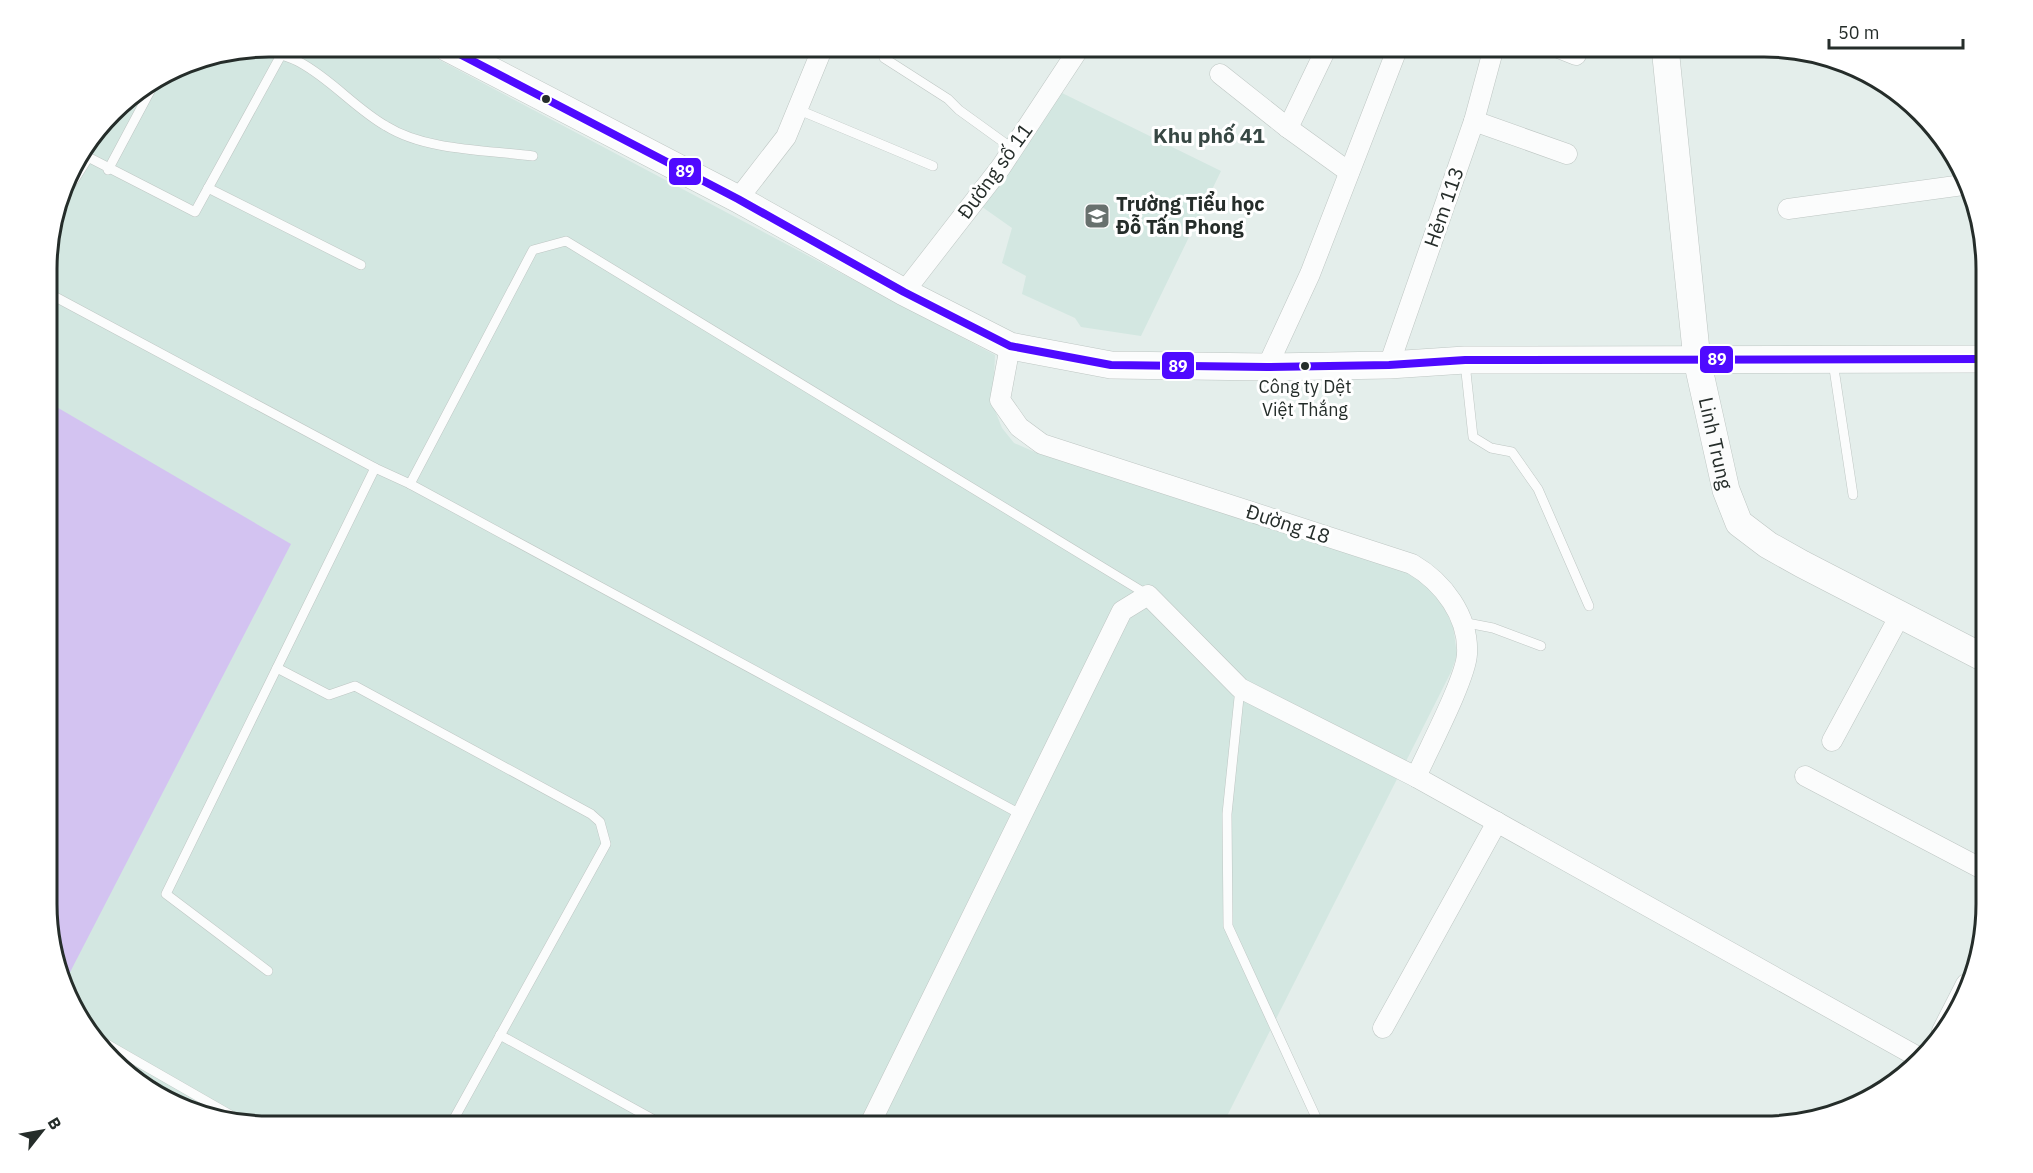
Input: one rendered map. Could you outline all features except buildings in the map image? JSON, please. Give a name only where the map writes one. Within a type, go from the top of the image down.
[{"type":"main road","points":[[467,57],[738,199],[904,291],[1010,346],[1111,365],[1267,367],[1389,365],[1465,360],[1976,359]]},
{"type":"main road","name":"Linh Trung","points":[[1666,57],[1697,360],[1726,490],[1739,523],[1768,545],[1899,617],[1976,655]]},
{"type":"street","points":[[738,199],[786,137],[819,57]]},
{"type":"street","name":"Đường số 11","points":[[904,291],[1013,149],[1073,57]]},
{"type":"street","points":[[1288,128],[1322,57]]},
{"type":"street","points":[[1267,367],[1310,274],[1394,57]]},
{"type":"street","name":"Hẻm 113","points":[[1389,365],[1474,121],[1491,57]]},
{"type":"street","points":[[1220,74],[1288,128],[1349,172]]},
{"type":"street","points":[[1474,121],[1567,154]]},
{"type":"street","points":[[1788,209],[1959,185]]},
{"type":"street","name":"Đường 18","points":[[1010,346],[1000,400],[1019,427],[1042,444],[1412,564],[1440,584],[1462,622],[1467,656],[1416,777]]},
{"type":"street","points":[[874,1116],[1122,611],[1148,595],[1240,688],[1416,777],[1913,1054]]},
{"type":"street","points":[[1832,741],[1899,617]]},
{"type":"street","points":[[1805,776],[1976,866]]},
{"type":"street","points":[[1383,1028],[1497,822]]},
{"type":"lane","points":[[88,158],[108,170],[195,212],[280,57],[299,62],[348,95],[386,127],[439,146],[533,156]]},
{"type":"lane","points":[[884,58],[948,99],[959,110],[1013,149]]},
{"type":"lane","points":[[108,170],[149,95]]},
{"type":"lane","points":[[799,110],[933,166]]},
{"type":"lane","points":[[208,188],[361,265]]},
{"type":"lane","points":[[410,484],[533,250],[566,241],[1148,595]]},
{"type":"lane","points":[[57,298],[375,468],[410,484],[1023,815]]},
{"type":"lane","points":[[1833,359],[1853,495]]},
{"type":"lane","points":[[1465,360],[1473,437],[1491,448],[1512,452],[1538,489],[1589,606]]},
{"type":"lane","points":[[268,971],[166,894],[375,468]]},
{"type":"lane","points":[[1462,622],[1493,628],[1542,646]]},
{"type":"lane","points":[[277,668],[329,694],[356,686],[591,814],[600,822],[606,844],[455,1116]]},
{"type":"lane","points":[[1240,688],[1227,814],[1228,926],[1315,1116]]},
{"type":"lane","points":[[500,1035],[647,1116]]},
{"type":"lane","points":[[113,1048],[217,1110]]},
{"type":"shaded area","points":[[255,57],[434,57],[995,355],[993,397],[996,413],[1002,428],[1014,443],[1037,453],[1419,572],[1442,604],[1453,626],[1457,655],[1451,672],[1227,1116],[255,1116],[201,1105],[151,1080],[110,1044],[93,1022],[79,998],[68,972],[61,946],[57,918],[57,255],[68,201],[85,163],[119,119],[163,85],[188,73],[214,64]]},
{"type":"shaded area","name":"Trường Tiểu học Đỗ Tấn Phong","points":[[1060,92],[1221,171],[1141,336],[1081,327],[1075,318],[1022,294],[1026,276],[1002,263],[1012,228],[978,204]]},
{"type":"shaded area","points":[[57,407],[291,544],[69,974],[61,946],[57,918]]},
{"type":"transit line","name":"89","points":[[465,57],[738,199],[904,292],[1010,346],[1111,365],[1267,367],[1389,365],[1465,360],[1976,359]]},
{"type":"place","name":"Trường Tiểu học Đỗ Tấn Phong","points":[[1097,216]]},
{"type":"place","name":"Công ty Dệt Việt Thắng","points":[[1305,366]]},
{"type":"district","name":"Khu phố 41","points":[[1209,136]]}]
